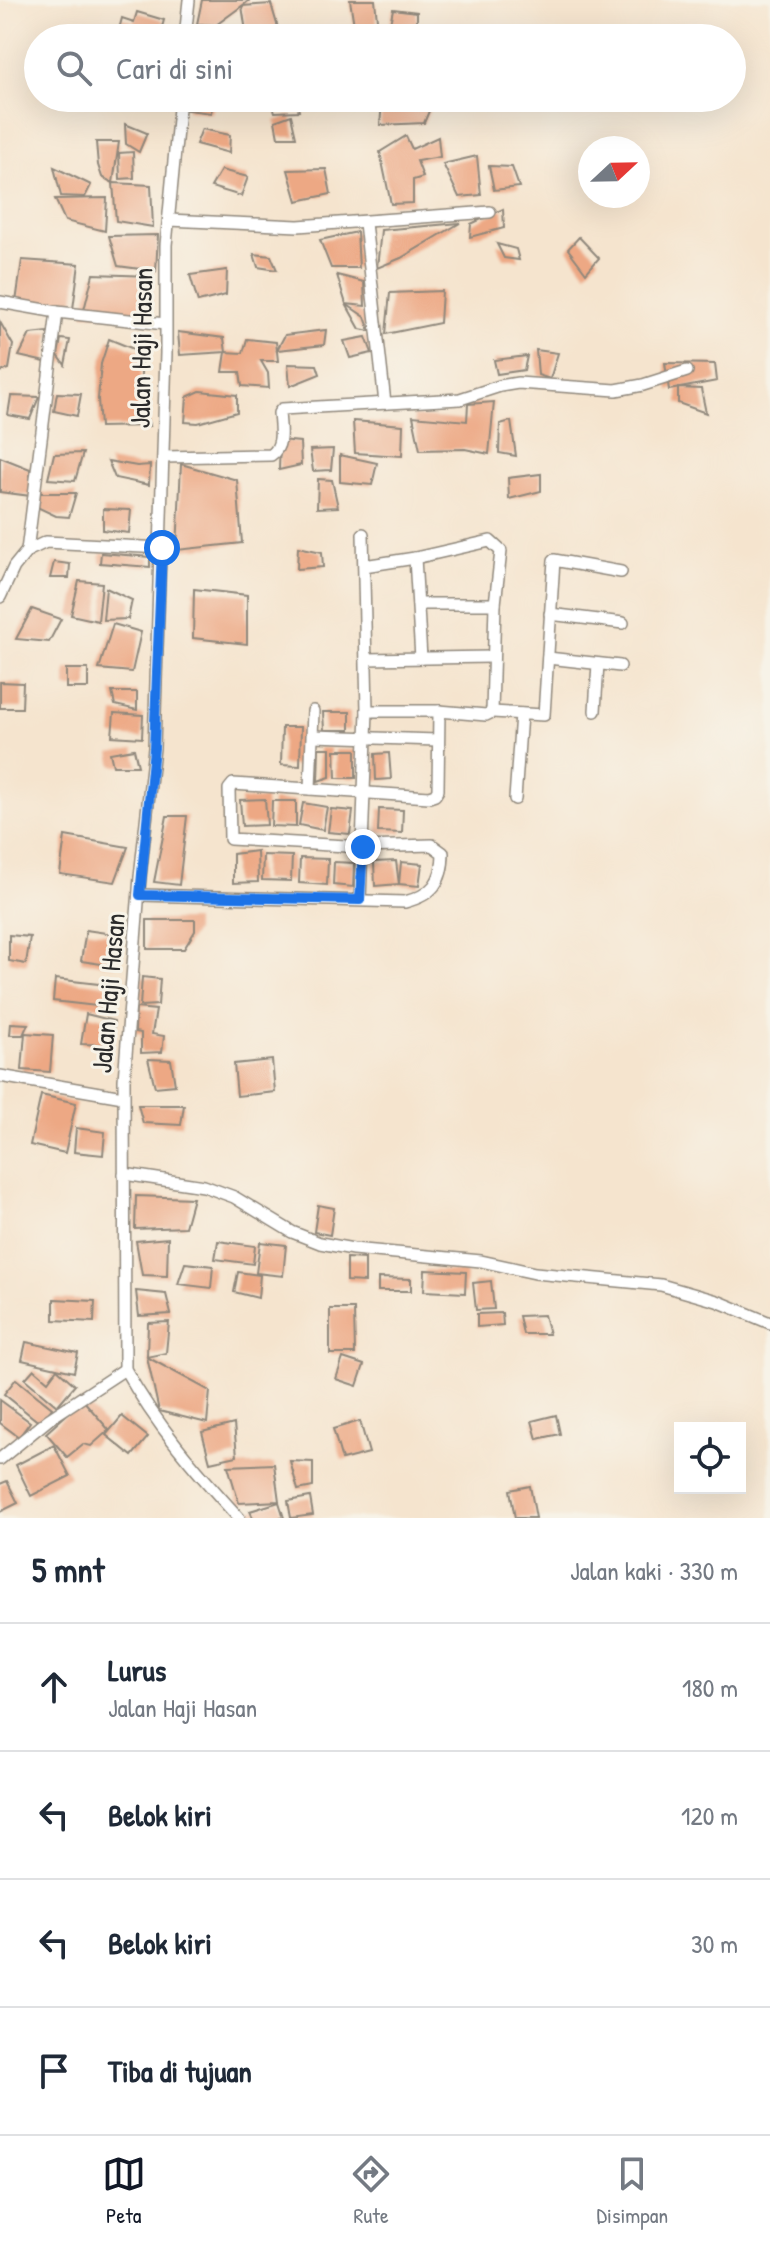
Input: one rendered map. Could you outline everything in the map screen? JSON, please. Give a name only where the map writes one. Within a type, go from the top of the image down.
[{"type":"street","points":[[186,24],[189,0]]},
{"type":"street","name":"Jalan Haji Hasan","points":[[179,112],[169,220],[154,748],[123,1097],[125,1369],[140,1398],[163,1429],[193,1468],[239,1518]]},
{"type":"street","points":[[169,220],[298,226],[490,212]]},
{"type":"street","points":[[365,223],[385,403]]},
{"type":"street","points":[[0,302],[165,324]]},
{"type":"street","points":[[27,551],[57,312]]},
{"type":"street","points":[[164,457],[271,455],[277,450],[280,440],[279,413],[282,409],[460,399],[518,383],[616,390],[687,371]]},
{"type":"street","points":[[360,900],[368,738],[363,534]]},
{"type":"street","points":[[364,566],[490,541],[501,551],[492,657],[492,712]]},
{"type":"street","points":[[0,597],[14,567],[27,551],[46,542],[162,548]]},
{"type":"street","points":[[415,558],[421,658]]},
{"type":"street","points":[[367,711],[544,715],[554,560],[621,572]]},
{"type":"street","points":[[418,604],[495,604]]},
{"type":"street","points":[[550,614],[623,623]]},
{"type":"street","points":[[366,659],[492,657]]},
{"type":"street","points":[[548,658],[620,666]]},
{"type":"street","points":[[595,711],[598,664]]},
{"type":"street","points":[[310,789],[313,711]]},
{"type":"street","points":[[140,895],[405,902],[423,897],[443,870],[443,853],[432,845],[363,847],[230,839],[229,789],[233,784],[435,795],[438,790],[439,711]]},
{"type":"street","points":[[515,799],[521,714]]},
{"type":"street","points":[[313,736],[437,740]]},
{"type":"street","points":[[0,1076],[123,1097]]},
{"type":"street","points":[[124,1174],[204,1186],[234,1197],[292,1232],[320,1243],[481,1261],[535,1273],[661,1285],[717,1301],[770,1323]]},
{"type":"street","points":[[0,1459],[49,1419],[125,1369]]},
{"type":"building","points":[[202,0],[250,0],[217,24],[197,24]]},
{"type":"building","points":[[350,0],[375,0],[377,24],[354,24]]},
{"type":"building","points":[[271,4],[277,24],[245,24],[242,6]]},
{"type":"building","points":[[393,9],[417,12],[417,24],[390,24]]},
{"type":"building","points":[[137,12],[164,20],[163,24],[120,24],[122,18],[134,22]]},
{"type":"building","points":[[381,112],[429,112],[424,123],[380,125]]},
{"type":"building","points":[[291,115],[296,137],[278,137],[275,121]]},
{"type":"building","points":[[125,124],[147,133],[139,152],[126,144]]},
{"type":"building","points":[[202,129],[230,135],[229,153],[196,144]]},
{"type":"building","points":[[406,136],[412,149],[438,137],[440,157],[417,161],[423,177],[413,180],[413,203],[391,204],[380,152]]},
{"type":"building","points":[[96,142],[119,142],[113,183],[102,177]]},
{"type":"building","points":[[133,152],[134,178],[120,179],[119,153]]},
{"type":"building","points":[[477,156],[481,195],[459,197],[443,164]]},
{"type":"building","points":[[489,166],[512,167],[519,187],[494,190]]},
{"type":"building","points":[[54,167],[91,185],[85,197],[61,196]]},
{"type":"building","points":[[326,169],[331,194],[297,201],[288,170]]},
{"type":"building","points":[[221,170],[248,177],[241,196],[211,187]]},
{"type":"building","points":[[113,183],[151,185],[153,227],[116,221]]},
{"type":"building","points":[[107,198],[105,231],[65,221],[55,199]]},
{"type":"building","points":[[503,209],[504,228],[470,237],[471,224]]},
{"type":"building","points":[[460,223],[401,258],[377,268],[381,230]]},
{"type":"building","points":[[357,232],[359,268],[331,268],[320,240]]},
{"type":"building","points":[[158,235],[156,271],[118,266],[109,236]]},
{"type":"building","points":[[579,237],[599,258],[586,273],[568,249]]},
{"type":"building","points":[[497,244],[516,249],[519,260],[504,258]]},
{"type":"building","points":[[254,254],[271,256],[277,270],[258,267]]},
{"type":"building","points":[[22,260],[79,264],[73,309],[16,302]]},
{"type":"building","points":[[227,270],[226,295],[198,302],[190,275]]},
{"type":"building","points":[[93,274],[152,276],[152,314],[83,314]]},
{"type":"building","points":[[337,275],[364,282],[365,306],[346,304]]},
{"type":"building","points":[[442,291],[440,323],[386,334],[390,293]]},
{"type":"building","points":[[346,304],[365,317],[370,331],[360,329]]},
{"type":"building","points":[[0,322],[13,345],[9,369],[0,372]]},
{"type":"building","points":[[326,330],[324,345],[277,350],[285,335]]},
{"type":"building","points":[[50,332],[45,362],[19,356],[30,334]]},
{"type":"building","points":[[178,332],[224,338],[226,352],[180,355]]},
{"type":"building","points":[[366,337],[372,353],[350,358],[344,341]]},
{"type":"building","points":[[61,339],[70,340],[65,365],[58,355]]},
{"type":"building","points":[[109,339],[141,352],[141,405],[150,426],[100,427],[98,399],[101,364]]},
{"type":"building","points":[[247,339],[276,342],[278,361],[261,361],[268,373],[269,388],[242,386],[240,372],[223,372],[226,352],[243,353]]},
{"type":"building","points":[[536,350],[558,353],[550,379],[538,375]]},
{"type":"building","points":[[527,356],[524,370],[497,374],[494,360]]},
{"type":"building","points":[[665,363],[715,364],[717,381],[669,390]]},
{"type":"building","points":[[288,364],[317,365],[320,374],[290,386]]},
{"type":"building","points":[[678,388],[701,389],[706,413],[678,403]]},
{"type":"building","points":[[200,391],[237,395],[237,412],[198,423],[185,422],[187,397]]},
{"type":"building","points":[[57,393],[81,394],[77,416],[54,411]]},
{"type":"building","points":[[11,396],[39,397],[30,419],[8,415]]},
{"type":"building","points":[[494,402],[489,454],[465,449],[420,450],[413,416],[467,421],[468,404]]},
{"type":"building","points":[[353,421],[403,425],[402,456],[355,453]]},
{"type":"building","points":[[511,421],[516,456],[499,453],[500,424]]},
{"type":"building","points":[[280,440],[300,442],[301,465],[279,470]]},
{"type":"building","points":[[333,449],[331,470],[313,471],[310,450]]},
{"type":"building","points":[[83,453],[75,481],[48,479],[54,454]]},
{"type":"building","points":[[340,455],[377,463],[372,485],[340,482]]},
{"type":"building","points":[[0,457],[30,469],[31,496],[0,492]]},
{"type":"building","points":[[108,461],[150,465],[149,485],[115,478]]},
{"type":"building","points":[[181,464],[237,480],[242,543],[177,550]]},
{"type":"building","points":[[541,474],[541,491],[509,499],[508,478]]},
{"type":"building","points":[[318,479],[332,480],[338,507],[317,508]]},
{"type":"building","points":[[39,493],[76,493],[69,517],[56,516],[37,507]]},
{"type":"building","points":[[103,509],[131,510],[129,533],[103,530]]},
{"type":"building","points":[[298,547],[322,552],[323,567],[297,569]]},
{"type":"building","points":[[101,553],[150,557],[150,567],[100,563]]},
{"type":"building","points":[[54,562],[70,564],[69,578],[50,578]]},
{"type":"building","points":[[79,581],[102,583],[98,621],[71,615]]},
{"type":"building","points":[[106,588],[132,600],[128,619],[103,620]]},
{"type":"building","points":[[194,589],[247,595],[247,644],[193,638]]},
{"type":"building","points":[[32,609],[61,619],[49,642],[16,639]]},
{"type":"building","points":[[113,624],[141,632],[132,672],[99,669]]},
{"type":"building","points":[[66,669],[88,669],[88,688],[66,688]]},
{"type":"building","points":[[0,682],[23,683],[22,708],[0,708]]},
{"type":"building","points":[[112,692],[137,692],[137,710],[115,705]]},
{"type":"building","points":[[323,712],[350,712],[350,730],[324,730]]},
{"type":"building","points":[[114,713],[143,715],[142,738],[112,736]]},
{"type":"building","points":[[282,727],[301,727],[300,766],[281,765]]},
{"type":"building","points":[[319,748],[330,748],[330,777],[318,781]]},
{"type":"building","points":[[134,749],[138,766],[113,766],[110,753]]},
{"type":"building","points":[[335,750],[356,750],[356,778],[336,778]]},
{"type":"building","points":[[389,753],[391,779],[376,780],[375,754]]},
{"type":"building","points":[[265,799],[267,825],[242,826],[240,800]]},
{"type":"building","points":[[272,801],[296,801],[296,827],[271,826]]},
{"type":"building","points":[[303,803],[327,807],[323,830],[299,825]]},
{"type":"building","points":[[331,809],[353,811],[350,834],[328,832]]},
{"type":"building","points":[[379,809],[403,810],[402,833],[378,832]]},
{"type":"building","points":[[167,816],[187,816],[179,885],[154,882]]},
{"type":"building","points":[[65,836],[128,847],[115,882],[60,874]]},
{"type":"building","points":[[257,851],[258,882],[233,883],[233,854]]},
{"type":"building","points":[[263,855],[292,856],[291,881],[262,880]]},
{"type":"building","points":[[300,858],[328,859],[327,885],[299,883]]},
{"type":"building","points":[[396,861],[399,884],[375,886],[374,862]]},
{"type":"building","points":[[334,862],[354,863],[353,887],[333,885]]},
{"type":"building","points":[[401,862],[422,864],[419,886],[399,884]]},
{"type":"building","points":[[147,920],[195,920],[195,931],[184,949],[147,949]]},
{"type":"building","points":[[86,930],[120,935],[115,966],[81,961]]},
{"type":"building","points":[[9,935],[30,937],[26,964],[9,961]]},
{"type":"building","points":[[142,977],[160,979],[158,1005],[140,1006]]},
{"type":"building","points":[[55,979],[107,985],[105,1007],[53,1001]]},
{"type":"building","points":[[136,1008],[156,1010],[152,1034],[164,1036],[162,1052],[141,1053],[141,1033],[135,1032]]},
{"type":"building","points":[[86,1014],[114,1021],[112,1045],[81,1044]]},
{"type":"building","points":[[11,1023],[28,1024],[23,1035],[10,1035]]},
{"type":"building","points":[[25,1033],[53,1035],[50,1072],[22,1070]]},
{"type":"building","points":[[148,1059],[171,1060],[175,1085],[155,1087]]},
{"type":"building","points":[[272,1060],[275,1092],[237,1096],[234,1064]]},
{"type":"building","points":[[41,1095],[76,1103],[65,1153],[30,1145]]},
{"type":"building","points":[[138,1105],[184,1105],[181,1125],[143,1123]]},
{"type":"building","points":[[76,1128],[105,1132],[103,1155],[74,1152]]},
{"type":"building","points":[[136,1196],[193,1198],[185,1227],[135,1229]]},
{"type":"building","points":[[318,1205],[334,1208],[330,1235],[314,1232]]},
{"type":"building","points":[[168,1238],[167,1276],[142,1275],[136,1241]]},
{"type":"building","points":[[218,1241],[255,1246],[253,1264],[215,1259]]},
{"type":"building","points":[[260,1242],[286,1245],[283,1276],[256,1273]]},
{"type":"building","points":[[347,1258],[365,1259],[365,1282],[347,1281]]},
{"type":"building","points":[[185,1263],[213,1266],[211,1288],[178,1284]]},
{"type":"building","points":[[425,1270],[466,1272],[465,1293],[424,1291]]},
{"type":"building","points":[[238,1272],[260,1275],[258,1298],[234,1292]]},
{"type":"building","points":[[378,1278],[411,1279],[411,1291],[378,1291]]},
{"type":"building","points":[[491,1281],[494,1309],[476,1310],[473,1283]]},
{"type":"building","points":[[136,1291],[166,1294],[171,1314],[139,1316]]},
{"type":"building","points":[[54,1299],[95,1301],[94,1322],[54,1320]]},
{"type":"building","points":[[330,1309],[354,1309],[355,1354],[330,1354]]},
{"type":"building","points":[[502,1313],[503,1325],[477,1327],[477,1314]]},
{"type":"building","points":[[544,1315],[549,1334],[523,1334],[519,1316]]},
{"type":"building","points":[[169,1322],[166,1353],[147,1357],[148,1323]]},
{"type":"building","points":[[26,1342],[78,1353],[74,1372],[22,1360]]},
{"type":"building","points":[[147,1357],[210,1391],[207,1423],[159,1411]]},
{"type":"building","points":[[343,1358],[364,1365],[357,1386],[336,1379]]},
{"type":"building","points":[[34,1369],[48,1381],[57,1369],[75,1385],[57,1406],[25,1379]]},
{"type":"building","points":[[16,1379],[52,1408],[40,1423],[4,1394]]},
{"type":"building","points":[[0,1400],[30,1422],[19,1437],[0,1423]]},
{"type":"building","points":[[83,1400],[109,1430],[91,1446],[83,1444],[67,1457],[46,1433]]},
{"type":"building","points":[[556,1415],[560,1434],[537,1439],[532,1421]]},
{"type":"building","points":[[122,1416],[148,1437],[132,1456],[106,1435]]},
{"type":"building","points":[[360,1421],[369,1453],[342,1460],[333,1429]]},
{"type":"building","points":[[234,1424],[237,1456],[210,1462],[202,1432]]},
{"type":"building","points":[[54,1445],[70,1476],[31,1496],[16,1465]]},
{"type":"building","points":[[290,1461],[313,1462],[313,1487],[298,1490]]},
{"type":"building","points":[[274,1464],[279,1501],[239,1503],[228,1466]]},
{"type":"building","points":[[7,1481],[18,1503],[0,1512],[0,1484]]},
{"type":"building","points":[[530,1486],[536,1518],[515,1518],[510,1490]]},
{"type":"building","points":[[310,1497],[313,1515],[291,1518],[288,1501]]},
{"type":"building","points":[[279,1502],[284,1518],[253,1518],[250,1511]]},
{"type":"route","points":[[162,548],[154,748],[140,895],[360,900],[363,847]]}]
